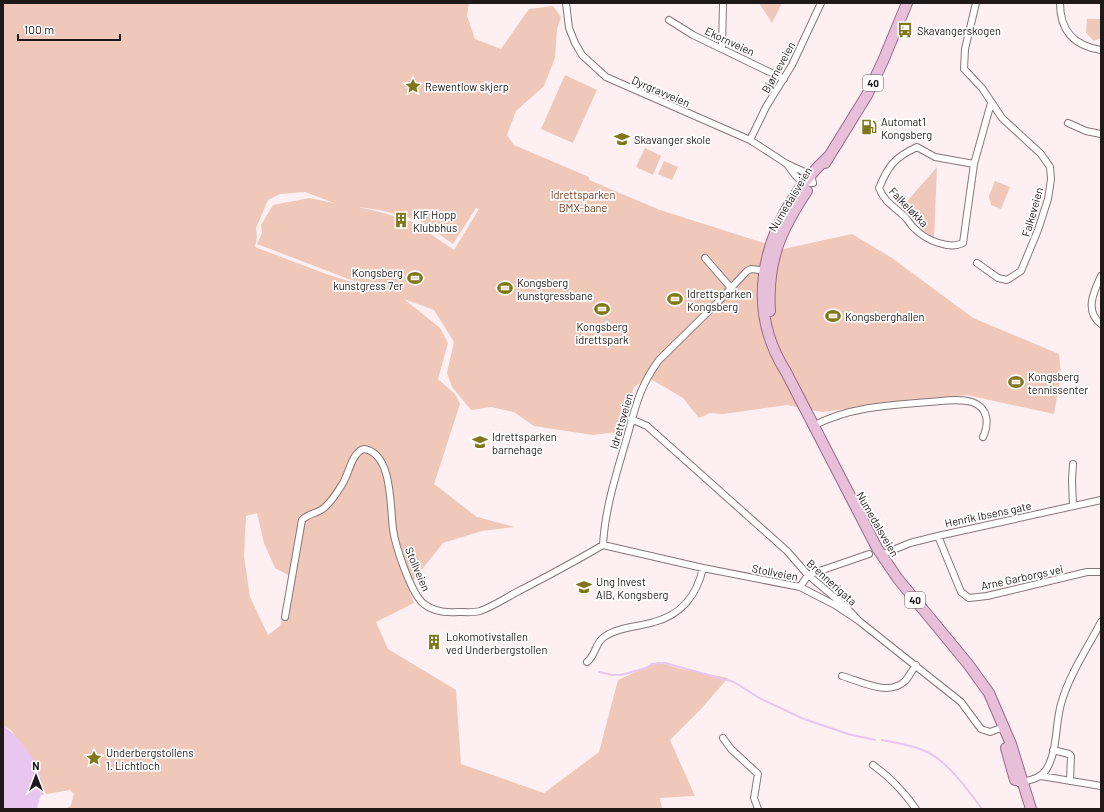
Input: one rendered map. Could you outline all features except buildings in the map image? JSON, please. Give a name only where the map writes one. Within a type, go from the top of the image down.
[{"type":"main road","name":"Numedalsveien","points":[[907,3],[867,95],[828,157],[822,170],[810,180],[782,233],[767,271],[770,312],[774,333],[786,372],[881,555],[898,579],[974,673],[989,694],[1001,728],[1014,752],[1024,809]]},
{"type":"main road","name":"Numedalsveien","points":[[1019,783],[1031,809]]},
{"type":"street","name":"Dyrgravveien","points":[[566,3],[569,28],[575,43],[582,55],[606,77],[750,140],[810,180]]},
{"type":"street","points":[[722,48],[723,3]]},
{"type":"street","name":"Bjørneveien","points":[[750,140],[766,107],[784,79],[821,3]]},
{"type":"street","points":[[976,3],[966,49],[964,69],[982,88],[991,104]]},
{"type":"street","points":[[1060,3],[1064,24],[1072,38],[1083,46],[1101,50]]},
{"type":"street","name":"Ekornveien","points":[[669,20],[694,35],[784,79]]},
{"type":"street","name":"Falkeløkka","points":[[974,164],[935,157],[917,148],[901,154],[886,171],[879,188],[883,197],[905,217],[914,229],[929,240],[942,244],[961,244],[964,242],[974,164],[991,104]]},
{"type":"street","name":"Falkeveien","points":[[977,264],[998,278],[1007,280],[1015,277],[1021,271],[1038,230],[1048,199],[1051,179],[1050,167],[1041,154],[1002,118],[991,104]]},
{"type":"street","points":[[1068,123],[1079,129],[1098,134]]},
{"type":"street","name":"Dyrgravveien","points":[[787,164],[797,178],[810,180]]},
{"type":"street","points":[[705,258],[731,288]]},
{"type":"street","name":"Idrettsveien","points":[[603,545],[604,524],[613,480],[631,419],[639,394],[659,360],[751,269],[767,271]]},
{"type":"street","points":[[1101,276],[1091,300],[1093,314],[1101,324]]},
{"type":"street","points":[[813,426],[843,413],[876,407],[958,400],[973,402],[982,409],[987,417],[988,427],[983,438]]},
{"type":"street","name":"Brennerigata","points":[[631,419],[647,426],[787,551],[808,575],[846,607],[860,621],[961,702],[981,729],[990,732],[1001,728]]},
{"type":"street","name":"Stollveien","points":[[284,617],[302,520],[306,516],[322,509],[332,499],[344,481],[356,454],[364,449],[368,449],[383,465],[390,490],[393,530],[401,559],[418,597],[423,603],[432,608],[446,612],[479,611],[603,545],[703,568],[800,587],[835,605],[860,621]]},
{"type":"street","points":[[1073,464],[1073,506]]},
{"type":"street","name":"Henrik Ibsens gate","points":[[881,555],[910,543],[1101,500]]},
{"type":"street","name":"Arne Garborgs vei","points":[[938,536],[960,592],[969,598],[987,596],[1087,572],[1101,572]]},
{"type":"street","points":[[800,587],[808,575],[868,554]]},
{"type":"street","points":[[587,662],[594,657],[596,648],[603,637],[630,627],[655,622],[677,612],[688,602],[703,568]]},
{"type":"street","points":[[1041,776],[1046,770],[1053,750],[1060,705],[1069,680],[1101,622]]},
{"type":"street","points":[[842,676],[884,688],[894,688],[905,681],[916,665]]},
{"type":"street","points":[[723,738],[731,749],[758,774],[754,798],[758,809]]},
{"type":"street","points":[[1053,750],[1069,754],[1071,756],[1070,781]]},
{"type":"street","points":[[873,765],[883,772],[916,809]]},
{"type":"street","points":[[1019,783],[1041,776],[1101,786]]},
{"type":"green space","name":"Idrettsparken BMX-bane","points":[[3,3],[469,3],[467,16],[475,39],[501,49],[529,9],[553,6],[561,17],[557,29],[555,58],[544,86],[516,111],[507,135],[514,145],[589,177],[589,180],[660,210],[783,249],[852,234],[892,258],[973,318],[1059,354],[1061,374],[1054,414],[967,395],[822,412],[787,405],[723,414],[710,413],[699,418],[683,398],[649,378],[634,387],[617,432],[593,435],[534,426],[514,412],[491,407],[471,410],[452,387],[447,373],[454,342],[434,310],[404,299],[440,328],[448,343],[438,379],[455,394],[460,404],[434,484],[477,517],[515,527],[482,531],[443,543],[408,587],[414,603],[376,622],[388,649],[456,690],[461,764],[544,793],[599,752],[618,680],[658,662],[681,669],[728,678],[701,709],[670,740],[695,796],[660,798],[662,809],[66,809],[71,805],[74,794],[70,790],[41,795],[42,788],[12,731],[3,725]],"holes":[[[305,192],[334,203],[309,198],[273,205],[261,225],[262,233],[257,244],[380,291],[326,274],[255,247],[257,237],[256,228],[268,200],[280,194]],[[358,207],[380,210],[421,221],[453,244],[476,208],[479,209],[454,250],[413,222]],[[257,513],[264,543],[275,568],[290,576],[291,589],[280,626],[268,635],[250,597],[244,556],[246,516]]]},
{"type":"green space","points":[[759,3],[782,3],[772,23]]},
{"type":"green space","points":[[1087,19],[1101,19],[1101,38],[1094,41],[1086,33]]},
{"type":"green space","points":[[565,75],[597,90],[573,143],[541,129]]},
{"type":"green space","points":[[645,148],[661,156],[653,175],[636,167]]},
{"type":"green space","points":[[664,161],[678,167],[672,180],[658,174]]},
{"type":"green space","points":[[937,167],[934,238],[923,230],[903,206]]},
{"type":"green space","points":[[995,181],[1010,187],[1001,209],[991,205],[989,196]]},
{"type":"shaded area","points":[[3,725],[17,737],[29,753],[38,770],[42,788],[37,809],[3,809]]},
{"type":"waterway","points":[[599,672],[612,675],[621,675],[646,668],[652,664],[665,663],[734,682],[761,699],[804,719],[848,734],[875,740]]},
{"type":"waterway","points":[[882,740],[905,744],[935,756],[950,769],[982,809]]},
{"type":"place","name":"Skavangerskogen","points":[[905,30]]},
{"type":"place","name":"Rewentlow skjerp","points":[[413,86]]},
{"type":"place","name":"Automat1 Kongsberg","points":[[869,127]]},
{"type":"place","name":"Skavanger skole","points":[[622,139]]},
{"type":"place","name":"KIF Hopp Klubbhus","points":[[401,220]]},
{"type":"place","name":"Kongsberg kunstgress 7er","points":[[415,278]]},
{"type":"place","name":"Kongsberg kunstgressbane","points":[[505,288]]},
{"type":"place","name":"Idrettsparken Kongsberg","points":[[675,299]]},
{"type":"place","name":"Kongsberg idrettspark","points":[[602,309]]},
{"type":"place","name":"Kongsberghallen","points":[[833,316]]},
{"type":"place","name":"Kongsberg tennissenter","points":[[1016,382]]},
{"type":"place","name":"Idrettsparken barnehage","points":[[480,442]]},
{"type":"place","name":"Ung Invest AIB, Kongsberg","points":[[584,587]]},
{"type":"place","name":"Lokomotivstallen ved Underbergstollen","points":[[434,642]]},
{"type":"place","name":"Underbergstollens 1. Lichtloch","points":[[94,758]]}]
